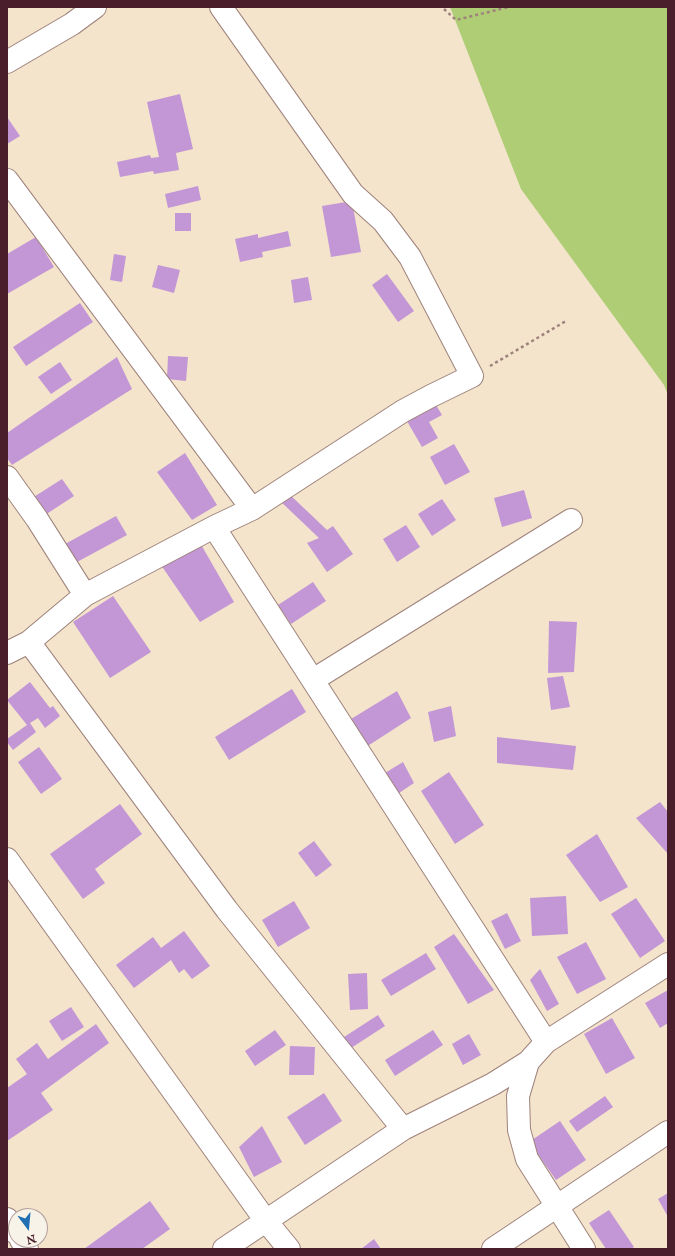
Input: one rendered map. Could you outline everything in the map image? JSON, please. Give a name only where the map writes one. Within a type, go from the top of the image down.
[{"type":"street","points":[[7,62],[72,24],[95,7]]},
{"type":"street","points":[[7,653],[29,642],[85,595],[214,527],[252,509],[403,412],[431,396],[472,376],[410,257],[383,221],[353,194],[221,7]]},
{"type":"street","points":[[7,180],[252,509]]},
{"type":"street","points":[[7,478],[37,519],[85,595]]},
{"type":"street","points":[[313,680],[571,520]]},
{"type":"street","points":[[214,527],[546,1042]]},
{"type":"street","points":[[29,642],[227,910],[403,1129]]},
{"type":"street","points":[[7,859],[266,1221],[289,1249]]},
{"type":"street","points":[[224,1249],[403,1129],[493,1084],[528,1062],[546,1042],[668,964]]},
{"type":"street","points":[[528,1062],[518,1096],[519,1130],[527,1159],[584,1249]]},
{"type":"street","points":[[493,1084],[518,1096]]},
{"type":"street","points":[[493,1249],[668,1132]]},
{"type":"path","points":[[444,9],[456,20],[509,7]]},
{"type":"path","points":[[472,376],[566,321]]},
{"type":"green space","points":[[450,7],[668,7],[668,395],[664,385],[521,189]]},
{"type":"building","points":[[180,94],[193,149],[176,153],[179,170],[154,174],[153,171],[120,177],[117,162],[150,155],[151,158],[159,157],[147,102]]},
{"type":"building","points":[[7,117],[20,136],[7,144]]},
{"type":"building","points":[[198,186],[201,200],[168,208],[165,194]]},
{"type":"building","points":[[352,201],[361,252],[331,257],[322,206]]},
{"type":"building","points":[[175,213],[191,213],[191,231],[175,231]]},
{"type":"building","points":[[288,231],[291,246],[262,252],[263,257],[240,262],[235,239],[258,234],[258,238]]},
{"type":"building","points":[[36,237],[54,267],[7,294],[7,254]]},
{"type":"building","points":[[114,254],[126,256],[122,282],[110,280]]},
{"type":"building","points":[[158,265],[180,270],[174,293],[152,287]]},
{"type":"building","points":[[387,274],[414,311],[398,322],[372,285]]},
{"type":"building","points":[[308,277],[312,300],[294,303],[291,280]]},
{"type":"building","points":[[80,303],[93,322],[26,366],[13,347]]},
{"type":"building","points":[[168,356],[188,357],[186,381],[167,379]]},
{"type":"building","points":[[117,357],[132,389],[12,465],[7,458],[7,433]]},
{"type":"building","points":[[60,362],[72,380],[51,394],[38,377]]},
{"type":"building","points":[[433,400],[442,415],[429,422],[438,438],[422,447],[404,416]]},
{"type":"building","points":[[454,444],[470,472],[445,485],[430,457]]},
{"type":"building","points":[[185,453],[217,505],[192,520],[157,472]]},
{"type":"building","points":[[62,479],[74,496],[42,517],[29,500]]},
{"type":"building","points":[[524,490],[532,518],[502,527],[494,498]]},
{"type":"building","points":[[288,493],[327,530],[333,526],[353,554],[327,572],[307,543],[319,538],[278,499]]},
{"type":"building","points":[[442,499],[456,520],[432,536],[418,514]]},
{"type":"building","points":[[116,516],[127,535],[77,562],[65,544]]},
{"type":"building","points":[[406,525],[420,547],[397,562],[383,539]]},
{"type":"building","points":[[199,541],[234,602],[200,622],[161,565]]},
{"type":"building","points":[[313,582],[326,601],[291,624],[278,605]]},
{"type":"building","points":[[113,596],[151,652],[110,678],[73,622]]},
{"type":"building","points":[[549,621],[577,622],[574,672],[548,673]]},
{"type":"building","points":[[563,676],[570,707],[551,710],[547,678]]},
{"type":"building","points":[[30,682],[50,708],[53,706],[60,716],[45,728],[38,718],[30,723],[36,732],[13,750],[7,742],[7,739],[27,725],[7,700]]},
{"type":"building","points":[[292,689],[306,712],[229,760],[215,737]]},
{"type":"building","points":[[397,691],[411,718],[363,749],[346,722]]},
{"type":"building","points":[[451,706],[456,736],[434,742],[428,712]]},
{"type":"building","points":[[497,737],[576,746],[573,770],[497,763]]},
{"type":"building","points":[[39,747],[62,779],[41,794],[18,762]]},
{"type":"building","points":[[403,762],[414,783],[393,797],[380,776]]},
{"type":"building","points":[[449,772],[484,825],[455,844],[421,791]]},
{"type":"building","points":[[660,802],[668,812],[668,854],[636,818]]},
{"type":"building","points":[[120,804],[142,834],[95,869],[105,883],[83,899],[50,854]]},
{"type":"building","points":[[597,834],[628,887],[600,902],[566,855]]},
{"type":"building","points":[[314,841],[332,865],[316,877],[298,853]]},
{"type":"building","points":[[566,896],[568,934],[532,936],[530,898]]},
{"type":"building","points":[[636,898],[665,941],[640,958],[611,914]]},
{"type":"building","points":[[294,901],[310,928],[278,947],[262,920]]},
{"type":"building","points":[[507,913],[521,941],[505,949],[491,921]]},
{"type":"building","points":[[184,931],[210,966],[192,979],[184,969],[179,973],[171,960],[134,988],[116,965],[153,937],[161,948]]},
{"type":"building","points":[[454,934],[494,990],[468,1004],[434,947]]},
{"type":"building","points":[[586,942],[606,979],[577,994],[557,957]]},
{"type":"building","points":[[426,953],[436,969],[391,996],[381,980]]},
{"type":"building","points":[[540,969],[559,1004],[547,1011],[530,980]]},
{"type":"building","points":[[367,973],[368,1009],[350,1010],[348,974]]},
{"type":"building","points":[[668,990],[668,1023],[660,1028],[645,1003]]},
{"type":"building","points":[[71,1007],[84,1027],[62,1041],[49,1021]]},
{"type":"building","points":[[378,1015],[385,1026],[348,1050],[341,1039]]},
{"type":"building","points":[[612,1018],[635,1058],[606,1074],[584,1034]]},
{"type":"building","points":[[96,1024],[109,1043],[41,1093],[53,1110],[7,1141],[7,1088],[27,1074],[16,1059],[37,1043],[48,1059]]},
{"type":"building","points":[[275,1030],[286,1045],[255,1066],[245,1051]]},
{"type":"building","points":[[433,1030],[443,1045],[395,1076],[385,1060]]},
{"type":"building","points":[[469,1034],[481,1055],[463,1065],[452,1044]]},
{"type":"building","points":[[290,1046],[315,1047],[314,1075],[289,1075]]},
{"type":"building","points":[[324,1093],[342,1121],[305,1145],[287,1117]]},
{"type":"building","points":[[605,1096],[613,1107],[577,1132],[569,1121]]},
{"type":"building","points":[[560,1121],[586,1160],[556,1180],[529,1142]]},
{"type":"building","points":[[262,1126],[282,1162],[254,1177],[239,1147]]},
{"type":"building","points":[[668,1193],[668,1217],[658,1199]]},
{"type":"building","points":[[150,1201],[170,1229],[142,1249],[84,1249]]},
{"type":"building","points":[[609,1210],[634,1247],[631,1249],[606,1249],[589,1223]]},
{"type":"building","points":[[374,1239],[381,1249],[361,1249]]}]
